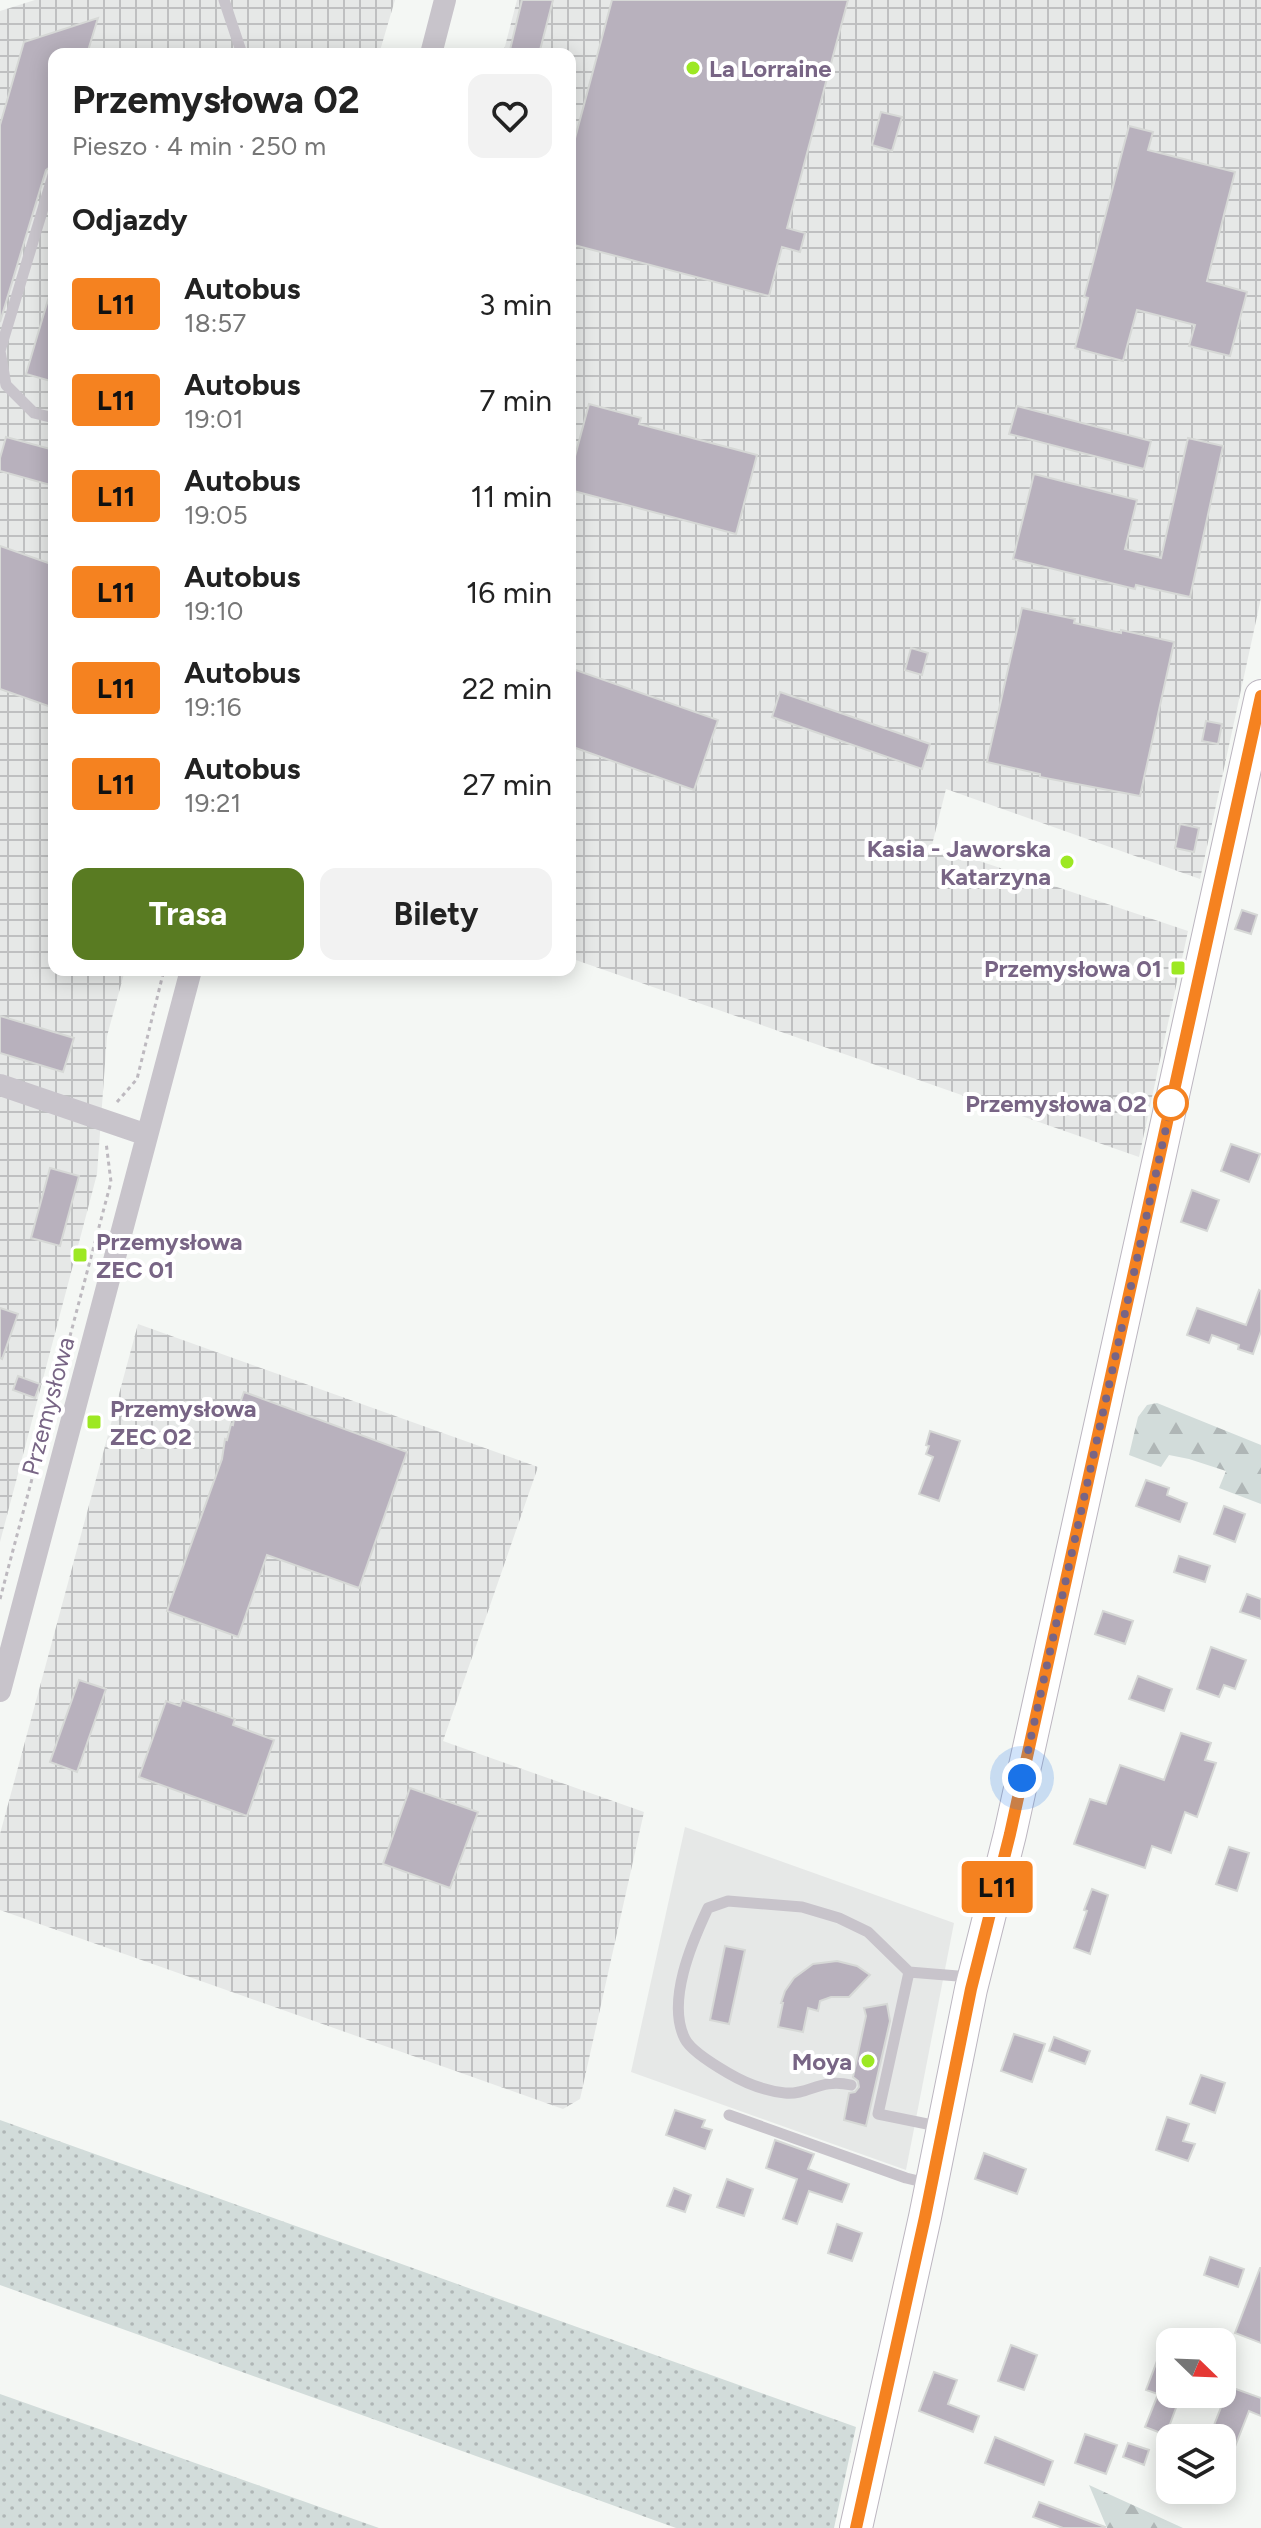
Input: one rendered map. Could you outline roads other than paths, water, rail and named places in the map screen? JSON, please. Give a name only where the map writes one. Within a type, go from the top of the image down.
[{"type":"main road","points":[[856,2528],[974,1978],[1010,1834],[1261,696]]},
{"type":"street","points":[[433,48],[445,0]]},
{"type":"street","name":"Przemysłowa","points":[[0,1691],[189,976]]},
{"type":"street","points":[[0,1085],[147,1135]]},
{"type":"lane","points":[[224,0],[240,48]]},
{"type":"lane","points":[[48,192],[0,351],[6,385],[34,413],[48,416]]},
{"type":"lane","points":[[851,2085],[832,2082],[797,2093],[769,2089],[744,2082],[712,2064],[685,2040],[678,2009],[684,1971],[708,1908],[728,1901],[802,1907],[839,1918],[868,1932],[909,1972],[974,1978]]},
{"type":"lane","points":[[909,1972],[878,2091],[878,2114],[943,2127]]},
{"type":"lane","points":[[729,2115],[931,2185]]},
{"type":"place","name":"La Lorraine","points":[[693,68]]},
{"type":"place","name":"Kasia - Jaworska Katarzyna","points":[[1067,862]]},
{"type":"place","name":"Przemysłowa 01","points":[[1178,968]]},
{"type":"place","name":"Przemysłowa 02","points":[[1171,1103]]},
{"type":"place","name":"Przemysłowa ZEC 01","points":[[80,1255]]},
{"type":"place","name":"Przemysłowa ZEC 02","points":[[94,1422]]},
{"type":"place","name":"Moya","points":[[868,2061]]}]
